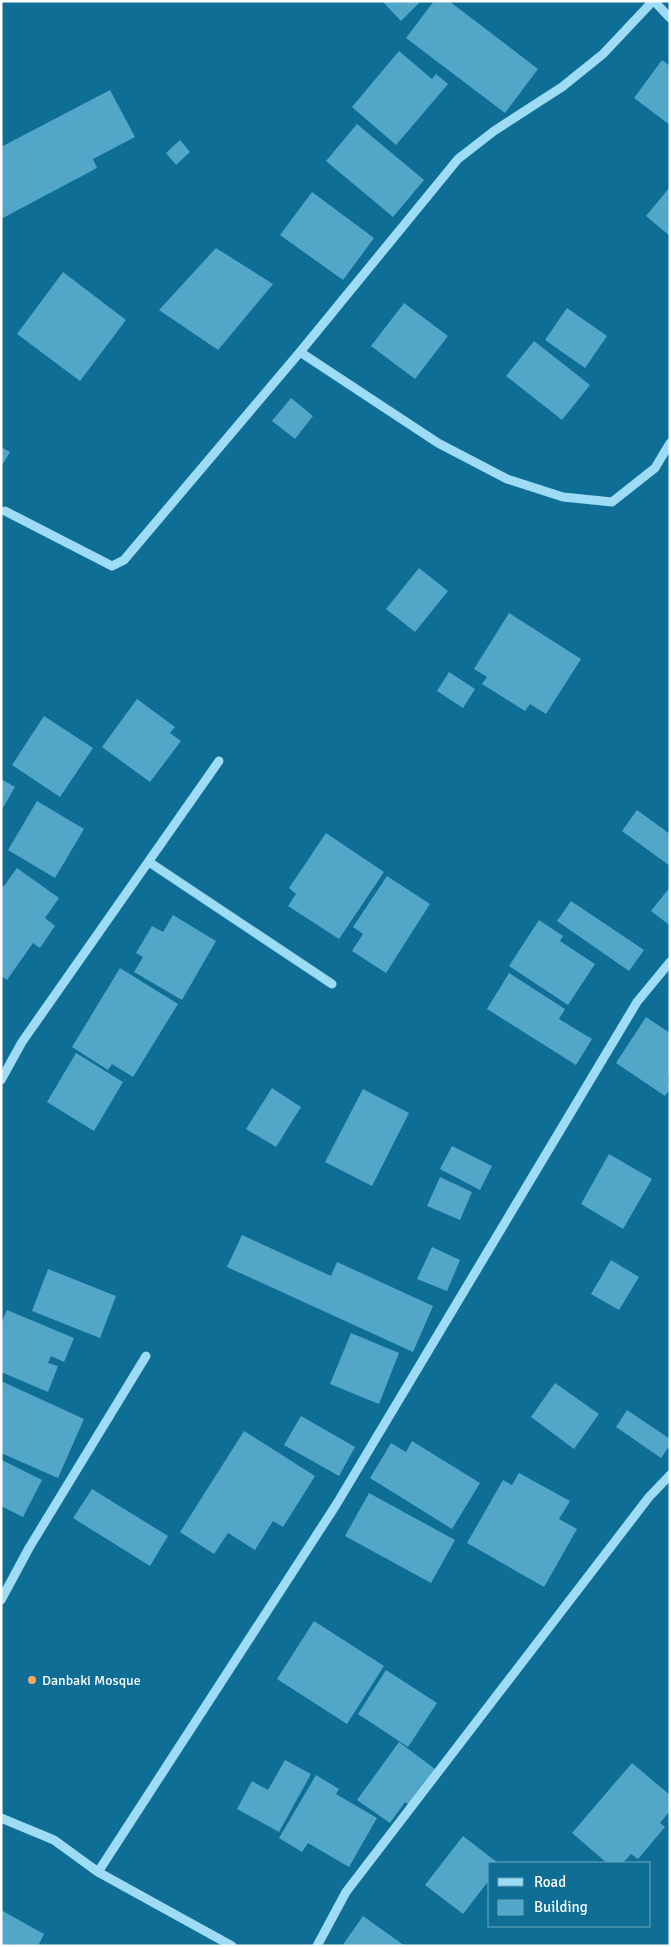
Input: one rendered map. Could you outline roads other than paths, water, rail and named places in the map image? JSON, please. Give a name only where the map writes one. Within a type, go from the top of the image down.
[{"type":"street","points":[[4,511],[112,566],[124,560],[300,352],[458,159],[494,131],[562,86],[603,54],[654,1],[670,18]]},
{"type":"street","points":[[300,352],[438,443],[507,479],[563,497],[612,502],[655,468],[670,443]]},
{"type":"street","points":[[1,1080],[22,1042],[219,761]]},
{"type":"street","points":[[149,862],[332,984]]},
{"type":"street","points":[[98,1872],[336,1505],[637,1002],[670,962]]},
{"type":"street","points":[[1,1600],[30,1548],[146,1356]]},
{"type":"street","points":[[317,1946],[346,1892],[649,1497],[670,1475]]},
{"type":"street","points":[[1,1818],[54,1840],[98,1872],[232,1946]]},
{"type":"place","name":"Danbaki Mosque","points":[[32,1680]]}]
